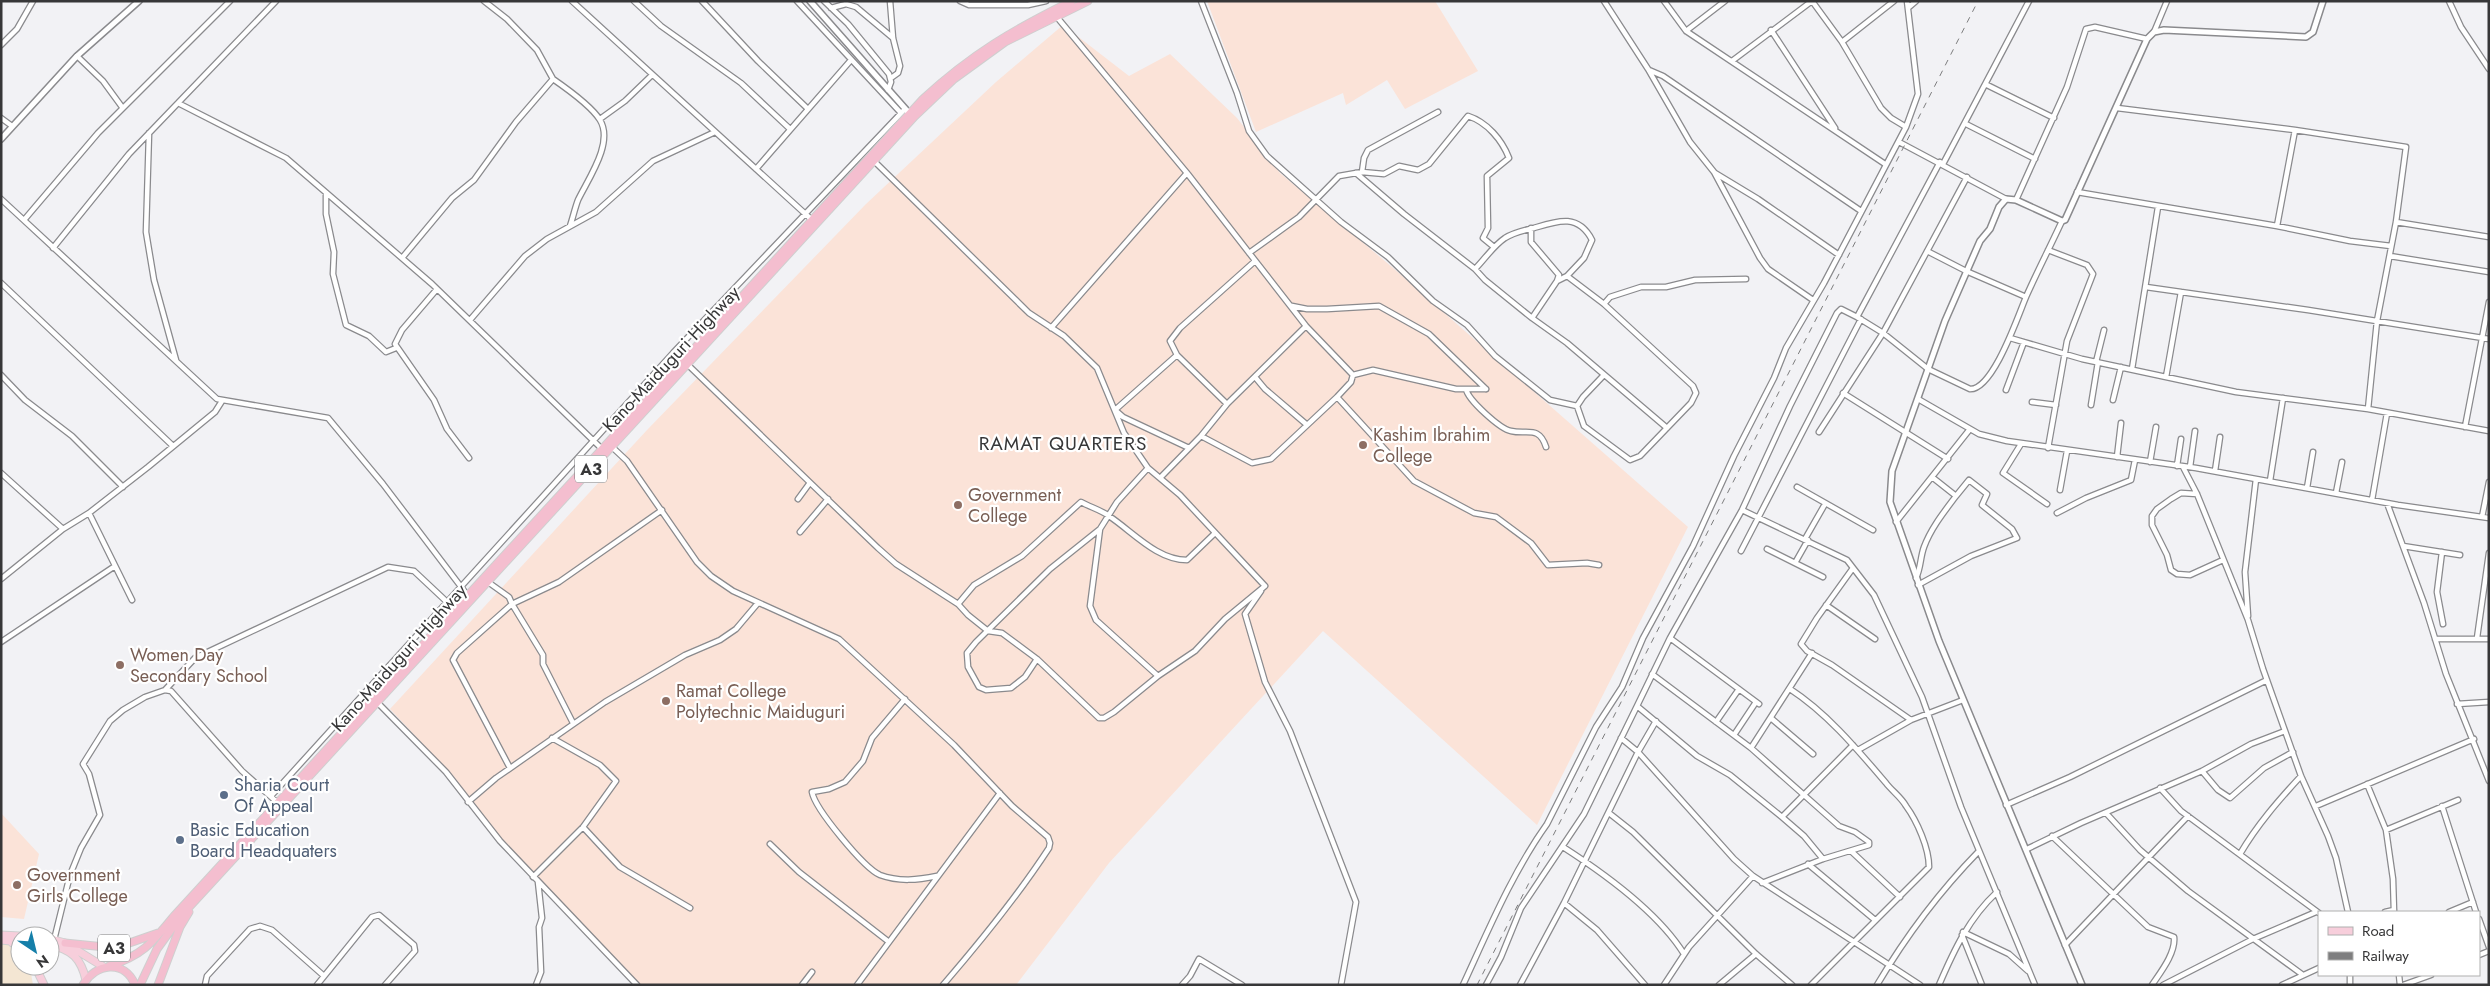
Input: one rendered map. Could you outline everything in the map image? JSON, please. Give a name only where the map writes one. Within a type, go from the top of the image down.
[{"type":"highway","name":"Kano-Maiduguri Highway","points":[[140,985],[157,948],[196,899],[376,701],[468,596],[812,220],[905,112],[987,46],[1072,1]]},
{"type":"highway","name":"Kano-Maiduguri Highway","points":[[106,966],[132,958],[149,946],[278,803],[488,582],[915,116],[967,68],[1005,42],[1088,1]]},
{"type":"highway","name":"A3","points":[[158,985],[180,926],[196,899]]},
{"type":"highway","name":"A3","points":[[65,943],[115,948],[161,932]]},
{"type":"highway","name":"A3","points":[[84,982],[90,974],[106,966],[123,970],[131,976],[135,985]]},
{"type":"main road","points":[[1,940],[9,941]]},
{"type":"main road","points":[[60,942],[65,943],[106,966]]},
{"type":"main road","points":[[60,946],[74,954],[82,965],[84,982]]},
{"type":"street","points":[[1,45],[17,29],[33,1]]},
{"type":"street","points":[[1,139],[77,56],[139,1]]},
{"type":"street","points":[[24,220],[64,170],[122,107],[230,1]]},
{"type":"street","points":[[53,248],[129,154],[276,1]]},
{"type":"street","points":[[484,1],[507,19],[537,50],[553,79],[600,119],[604,129],[603,144],[597,164],[577,201],[570,226]]},
{"type":"street","points":[[572,1],[812,220]]},
{"type":"street","points":[[579,7],[584,1]]},
{"type":"street","points":[[634,1],[661,26],[740,83],[790,129]]},
{"type":"street","points":[[702,1],[758,61],[808,108]]},
{"type":"street","points":[[797,1],[851,60],[905,112]]},
{"type":"street","points":[[810,1],[905,112]]},
{"type":"street","points":[[824,1],[848,24],[891,78]]},
{"type":"street","points":[[888,90],[891,78],[898,73],[900,66],[893,38],[890,1]]},
{"type":"street","points":[[960,1],[969,4],[1028,5],[1042,2]]},
{"type":"street","points":[[1201,1],[1249,131],[1267,156],[1362,239],[1388,257],[1433,301],[1467,325],[1495,356],[1550,400],[1577,406]]},
{"type":"street","points":[[1604,1],[1648,69],[1690,142],[1714,172],[1748,237],[1768,269],[1813,300]]},
{"type":"street","points":[[1664,1],[1686,30],[1885,164]]},
{"type":"street","points":[[1686,30],[1725,1]]},
{"type":"street","points":[[1732,61],[1812,1],[1842,42],[1881,108],[1891,118],[1906,126]]},
{"type":"street","points":[[1842,42],[1894,1]]},
{"type":"street","points":[[1462,985],[1495,917],[1537,838],[1547,824],[1596,727],[1622,687],[1643,638],[1705,522],[1786,348],[1839,255],[1860,211],[1899,142],[1918,94],[1918,79],[1913,60],[1908,1]]},
{"type":"street","points":[[1909,7],[1916,1]]},
{"type":"street","points":[[1741,551],[1859,318],[1942,163],[1966,124],[2029,1]]},
{"type":"street","points":[[1486,985],[1501,957],[1521,908],[1584,814],[1670,638],[1742,510],[1790,406],[1837,313],[1841,309],[1859,318],[1883,333],[1928,369],[1970,389],[1976,389],[1982,384],[1993,369],[2010,338],[2026,297],[2062,221],[2067,216],[2117,108],[2138,55],[2147,39],[2154,32],[2167,1]]},
{"type":"street","points":[[2154,32],[2164,30],[2306,36],[2313,32],[2323,1]]},
{"type":"street","points":[[2449,1],[2461,27],[2489,69]]},
{"type":"street","points":[[831,8],[846,4],[856,7],[893,38]]},
{"type":"street","points":[[1056,16],[1187,174],[1306,326],[1353,375]]},
{"type":"street","points":[[2016,200],[2067,88],[2086,29],[2094,27],[2147,39]]},
{"type":"street","points":[[1772,30],[1838,131]]},
{"type":"street","points":[[77,56],[103,81],[122,107]]},
{"type":"street","points":[[756,168],[851,60]]},
{"type":"street","points":[[1648,69],[1663,76],[1860,211]]},
{"type":"street","points":[[600,119],[625,101],[652,75]]},
{"type":"street","points":[[402,258],[452,198],[474,180],[516,122],[553,79]]},
{"type":"street","points":[[1987,84],[2054,118]]},
{"type":"street","points":[[178,103],[286,158],[437,289],[602,449]]},
{"type":"street","points":[[2117,108],[2295,130],[2406,147],[2396,222],[2377,322],[2368,409]]},
{"type":"street","points":[[271,796],[592,441],[736,286],[905,112]]},
{"type":"street","points":[[1362,172],[1364,158],[1368,150],[1438,112]]},
{"type":"street","points":[[1249,253],[1299,217],[1317,201],[1339,176],[1362,172],[1384,174],[1399,166],[1418,170],[1429,164],[1468,116],[1475,118],[1499,140],[1509,158],[1487,176],[1488,228],[1483,238],[1494,247]]},
{"type":"street","points":[[1,118],[12,126]]},
{"type":"street","points":[[1966,124],[2035,159]]},
{"type":"street","points":[[2277,226],[2295,130]]},
{"type":"street","points":[[470,320],[525,256],[570,226],[596,212],[653,161],[716,132]]},
{"type":"street","points":[[150,133],[146,232],[154,280],[176,361]]},
{"type":"street","points":[[1899,142],[2006,198],[2016,200],[2062,221]]},
{"type":"street","points":[[874,162],[1029,313],[1064,336],[1097,368],[1124,433],[1148,468],[1180,495],[1214,534],[1265,586]]},
{"type":"street","points":[[1714,172],[1758,199],[1839,255]]},
{"type":"street","points":[[1356,173],[1404,214],[1475,269],[1485,280],[1532,318],[1567,343],[1603,376],[1667,428]]},
{"type":"street","points":[[1051,328],[1187,174]]},
{"type":"street","points":[[1819,432],[1883,333],[1967,177]]},
{"type":"street","points":[[2077,192],[2277,226],[2350,241],[2391,246]]},
{"type":"street","points":[[326,193],[326,214],[334,252],[333,274],[346,324],[369,336],[386,352],[396,348]]},
{"type":"street","points":[[2006,198],[1999,207],[1990,229],[1980,241],[1966,271],[1928,369],[1892,471],[1890,502],[1918,585],[1963,700],[2006,805],[2027,849],[2082,985]]},
{"type":"street","points":[[1,199],[217,400],[328,418],[377,476],[460,588],[468,596]]},
{"type":"street","points":[[2132,369],[2158,207]]},
{"type":"street","points":[[1475,269],[1494,247],[1507,237],[1553,221],[1566,220],[1572,222],[1590,236],[1592,240],[1584,258],[1567,276],[1557,281]]},
{"type":"street","points":[[2396,222],[2489,238]]},
{"type":"street","points":[[1531,228],[1531,242],[1559,275],[1532,318]]},
{"type":"street","points":[[2048,250],[2087,265],[2092,274],[2067,341],[2048,448]]},
{"type":"street","points":[[1927,251],[1966,271],[2026,297]]},
{"type":"street","points":[[2390,256],[2489,272]]},
{"type":"street","points":[[1227,404],[1177,354],[1170,340],[1180,328],[1255,261]]},
{"type":"street","points":[[1567,276],[1604,304],[1693,386],[1696,393],[1691,403],[1640,456],[1630,460],[1584,426],[1577,406]]},
{"type":"street","points":[[1604,304],[1610,297],[1642,287],[1666,287],[1695,280],[1746,280]]},
{"type":"street","points":[[1,283],[173,446]]},
{"type":"street","points":[[2146,287],[2489,339]]},
{"type":"street","points":[[437,289],[399,334],[395,344],[434,400],[447,429],[469,458]]},
{"type":"street","points":[[2166,377],[2181,292]]},
{"type":"street","points":[[2465,427],[2489,302]]},
{"type":"street","points":[[1292,306],[1327,310],[1380,306],[1429,334],[1486,389],[1432,385],[1373,370],[1353,375]]},
{"type":"street","points":[[1160,478],[1227,404],[1306,326]]},
{"type":"street","points":[[2091,406],[2097,362],[2104,330]]},
{"type":"street","points":[[2010,338],[2097,362],[2236,392],[2368,409],[2489,431]]},
{"type":"street","points":[[2006,390],[2024,342]]},
{"type":"street","points":[[1115,410],[1177,354]]},
{"type":"street","points":[[687,364],[809,484],[828,499],[896,564],[958,604],[988,631],[1002,633],[1037,659],[1099,718],[1104,718],[1114,712],[1158,676],[1194,651],[1225,619],[1265,586]]},
{"type":"street","points":[[2113,400],[2121,367]]},
{"type":"street","points":[[1,375],[25,400],[72,436],[123,487]]},
{"type":"street","points":[[1200,436],[1252,463],[1271,459],[1351,382],[1353,375]]},
{"type":"street","points":[[1577,406],[1603,376]]},
{"type":"street","points":[[1256,377],[1265,389],[1306,424]]},
{"type":"street","points":[[1466,389],[1467,395],[1480,409],[1509,431],[1536,433],[1543,439],[1546,446]]},
{"type":"street","points":[[1843,393],[1948,459]]},
{"type":"street","points":[[1337,396],[1414,481],[1474,513],[1496,517],[1531,543],[1548,565],[1587,563],[1599,565]]},
{"type":"street","points":[[2270,481],[2283,398]]},
{"type":"street","points":[[1918,399],[1979,434],[2022,444],[2190,467],[2387,503],[2489,518]]},
{"type":"street","points":[[1,579],[63,529],[89,513],[123,487],[215,412],[222,401]]},
{"type":"street","points":[[2032,402],[2056,405]]},
{"type":"street","points":[[1115,410],[1123,417],[1189,448]]},
{"type":"street","points":[[2372,500],[2386,413]]},
{"type":"street","points":[[2116,457],[2121,423]]},
{"type":"street","points":[[2150,462],[2156,427]]},
{"type":"street","points":[[1896,523],[1970,429]]},
{"type":"street","points":[[2190,467],[2195,431]]},
{"type":"street","points":[[2215,471],[2220,437]]},
{"type":"street","points":[[2177,466],[2182,439]]},
{"type":"street","points":[[2022,444],[2003,473],[2047,504]]},
{"type":"street","points":[[612,446],[627,461],[697,562],[711,576],[733,591],[839,639],[954,745],[1000,793],[1048,837],[1050,842],[1008,907],[982,942],[943,985]]},
{"type":"street","points":[[2060,490],[2067,451]]},
{"type":"street","points":[[2307,488],[2313,452]]},
{"type":"street","points":[[2057,513],[2086,498],[2131,480],[2135,460]]},
{"type":"street","points":[[2336,493],[2342,462]]},
{"type":"street","points":[[2182,467],[2197,494],[2248,620],[2292,752],[2336,858],[2348,911]]},
{"type":"street","points":[[1148,468],[1107,514],[1100,529],[1090,606],[1093,616],[1158,676]]},
{"type":"street","points":[[1,473],[63,529]]},
{"type":"street","points":[[1932,477],[1956,496]]},
{"type":"street","points":[[2248,620],[2245,572],[2256,479]]},
{"type":"street","points":[[1916,578],[1921,568],[1923,550],[1928,539],[1956,496],[1970,480],[1987,494],[1983,506],[2012,529],[2017,538],[1970,556],[1918,585]]},
{"type":"street","points":[[2482,517],[2489,482]]},
{"type":"street","points":[[798,499],[809,484]]},
{"type":"street","points":[[1797,487],[1873,530]]},
{"type":"street","points":[[2197,494],[2181,493],[2171,499],[2157,509],[2152,516],[2152,525],[2167,555],[2171,570],[2177,574],[2190,575],[2223,560]]},
{"type":"street","points":[[800,532],[828,499]]},
{"type":"street","points":[[958,604],[974,585],[1022,556],[1043,539],[1077,503],[1081,502],[1107,514],[1160,552],[1176,560],[1187,560],[1214,534]]},
{"type":"street","points":[[2387,503],[2457,704],[2474,739],[2489,781]]},
{"type":"street","points":[[1795,563],[1825,504]]},
{"type":"street","points":[[510,768],[453,660],[464,647],[512,604],[559,582],[662,510]]},
{"type":"street","points":[[1742,510],[1847,560],[1874,595],[1922,697],[1961,808],[2035,985]]},
{"type":"street","points":[[89,513],[132,600]]},
{"type":"street","points":[[1037,659],[1025,677],[1011,688],[986,690],[979,687],[968,667],[967,653],[1050,568],[1100,529]]},
{"type":"street","points":[[2403,546],[2460,555]]},
{"type":"street","points":[[1767,549],[1823,577]]},
{"type":"street","points":[[2442,552],[2437,592],[2443,624]]},
{"type":"street","points":[[2477,638],[2489,554]]},
{"type":"street","points":[[1,642],[115,566]]},
{"type":"street","points":[[55,926],[70,875],[81,848],[100,815],[89,774],[83,764],[110,722],[123,710],[145,697],[165,690],[195,658],[388,567],[414,571],[447,602]]},
{"type":"street","points":[[1854,568],[1826,605],[1801,644],[1911,720]]},
{"type":"street","points":[[488,582],[509,597],[543,655],[542,664],[572,723]]},
{"type":"street","points":[[1265,586],[1245,614],[1250,635],[1258,654],[1265,682],[1290,731],[1356,902],[1342,985]]},
{"type":"street","points":[[468,802],[510,768],[572,723],[661,668],[720,640],[736,629],[758,603]]},
{"type":"street","points":[[1826,605],[1875,639]]},
{"type":"street","points":[[1670,638],[1758,703],[1734,735]]},
{"type":"street","points":[[2435,639],[2489,639]]},
{"type":"street","points":[[1751,748],[1772,719],[1812,653]]},
{"type":"street","points":[[1652,674],[1751,748],[1839,826],[1855,832],[1869,842],[1869,845],[1808,864],[1762,883]]},
{"type":"street","points":[[2006,805],[2070,777],[2267,680]]},
{"type":"street","points":[[1716,722],[1739,689]]},
{"type":"street","points":[[1790,689],[1813,706],[1853,745],[1907,806],[1921,835],[1929,860],[1928,867],[1900,897],[1852,942],[1812,985]]},
{"type":"street","points":[[165,690],[170,691],[242,771],[278,803]]},
{"type":"street","points":[[905,699],[872,738],[863,761],[845,782],[829,789],[812,792],[814,801],[838,835],[879,874],[913,881],[938,876]]},
{"type":"street","points":[[1858,750],[1911,720],[1963,700]]},
{"type":"street","points":[[376,701],[446,772],[500,841],[637,985]]},
{"type":"street","points":[[2457,704],[2489,702]]},
{"type":"street","points":[[1637,706],[1697,756],[1730,775],[1782,817],[1804,836],[1823,859]]},
{"type":"street","points":[[1772,719],[1813,754]]},
{"type":"street","points":[[1520,985],[1564,904],[1638,752],[1656,721]]},
{"type":"street","points":[[2027,849],[2052,836],[2202,771],[2251,744],[2285,731]]},
{"type":"street","points":[[533,877],[583,827],[614,786],[615,778],[600,765],[552,738]]},
{"type":"street","points":[[1621,738],[1638,752],[1734,860],[1753,876],[1920,985]]},
{"type":"street","points":[[2316,806],[2474,739]]},
{"type":"street","points":[[1782,817],[1853,745]]},
{"type":"street","points":[[2202,771],[2218,790],[2230,798],[2264,768],[2292,752]]},
{"type":"street","points":[[2240,854],[2252,833],[2274,805],[2301,776]]},
{"type":"street","points":[[2367,784],[2386,830],[2393,879],[2394,911]]},
{"type":"street","points":[[2160,788],[2167,798],[2188,816],[2317,913]]},
{"type":"street","points":[[857,985],[1000,793]]},
{"type":"street","points":[[2386,830],[2458,800]]},
{"type":"street","points":[[2442,806],[2476,911]]},
{"type":"street","points":[[1609,813],[1633,832],[1718,914],[1756,954],[1792,985]]},
{"type":"street","points":[[2106,813],[2148,856],[2188,891],[2303,975]]},
{"type":"street","points":[[2065,945],[2188,816]]},
{"type":"street","points":[[583,827],[620,867],[690,908]]},
{"type":"street","points":[[2052,836],[2148,927],[2174,938],[2175,942],[2152,985]]},
{"type":"street","points":[[770,844],[799,872],[889,942]]},
{"type":"street","points":[[1563,847],[1585,861],[1648,912],[1676,941],[1684,954]]},
{"type":"street","points":[[1851,851],[1900,897]]},
{"type":"street","points":[[1877,985],[1889,964],[1933,903],[1980,851]]},
{"type":"street","points":[[1808,864],[1875,920]]},
{"type":"street","points":[[1664,985],[1684,954],[1753,876]]},
{"type":"street","points":[[536,985],[541,972],[539,927],[542,918],[538,882]]},
{"type":"street","points":[[1938,985],[1963,933],[1984,903],[1997,892]]},
{"type":"street","points":[[2450,911],[2473,902]]},
{"type":"street","points":[[1564,904],[1596,930],[1645,985]]},
{"type":"street","points":[[2163,985],[2253,939],[2317,913]]},
{"type":"street","points":[[317,985],[372,917],[379,915],[414,945],[415,951],[385,985]]},
{"type":"street","points":[[2480,922],[2489,949]]},
{"type":"street","points":[[205,985],[207,976],[250,929],[260,926],[272,930],[324,976]]},
{"type":"street","points":[[1963,933],[2008,954],[2021,963],[2030,974]]},
{"type":"street","points":[[1963,933],[1982,985]]},
{"type":"street","points":[[1719,985],[1756,954]]},
{"type":"street","points":[[1182,985],[1199,959],[1242,985]]},
{"type":"street","points":[[2282,985],[2318,968]]},
{"type":"street","points":[[802,985],[812,972]]},
{"type":"street","points":[[2402,985],[2428,976]]},
{"type":"shaded area","points":[[1207,1],[1435,1],[1478,71],[1405,109],[1387,80],[1346,105],[1343,93],[1256,132]]},
{"type":"shaded area","points":[[1063,25],[1129,76],[1170,54],[1237,118],[1280,173],[1392,267],[1688,527],[1537,825],[1323,631],[1109,863],[1016,985],[641,985],[495,834],[454,777],[390,709],[647,430],[866,204],[996,82]]},
{"type":"shaded area","name":"Government Girls College","points":[[1,813],[39,854],[24,919],[1,917]]},
{"type":"shaded area","points":[[1,944],[8,944],[10,946],[10,976],[32,976],[33,985],[1,985]]},
{"type":"railway","points":[[1477,985],[1978,1]]},
{"type":"place","name":"Kashim Ibrahim College","points":[[1363,445]]},
{"type":"place","name":"Government College","points":[[958,505]]},
{"type":"place","name":"Women Day Secondary School","points":[[120,665]]},
{"type":"place","name":"Ramat College Polytechnic Maiduguri","points":[[666,701]]},
{"type":"place","name":"Sharia Court Of Appeal","points":[[224,795]]},
{"type":"place","name":"Basic Education Board Headquaters","points":[[180,840]]},
{"type":"place","name":"Government Girls College","points":[[17,885]]},
{"type":"district","name":"RAMAT QUARTERS","points":[[1063,443]]}]
